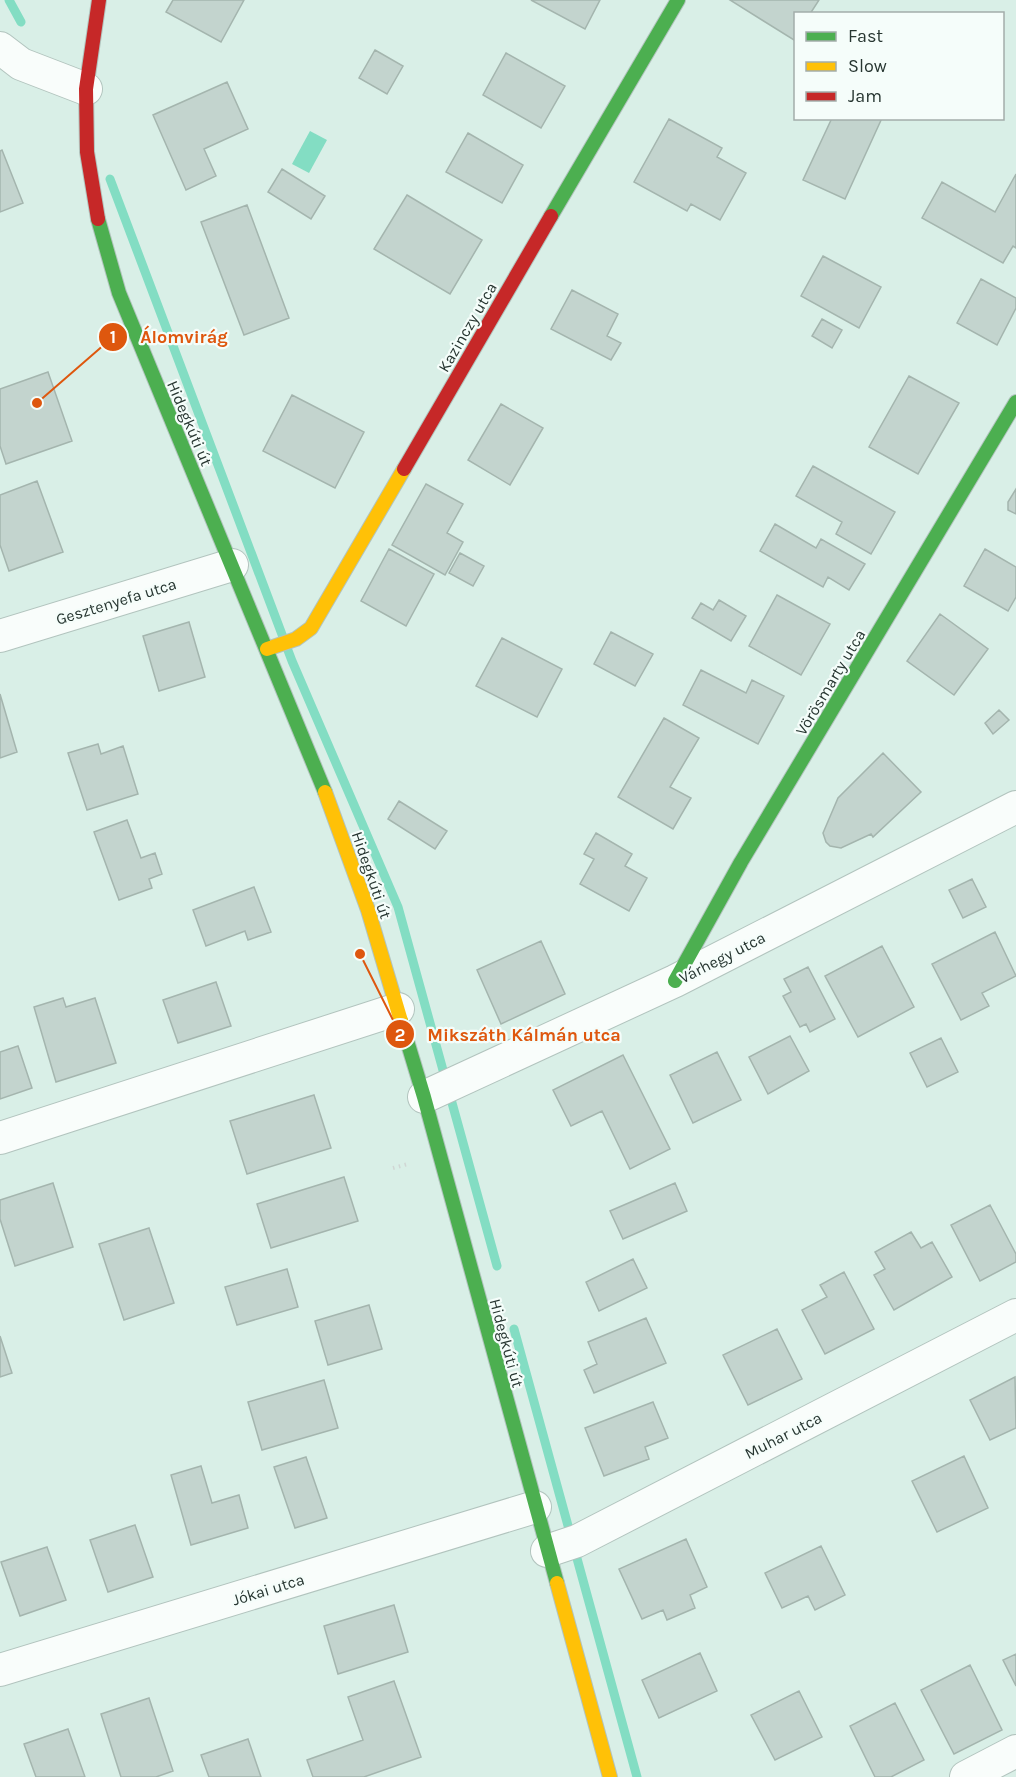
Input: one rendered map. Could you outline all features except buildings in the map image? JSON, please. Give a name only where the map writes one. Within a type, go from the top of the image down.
[{"type":"main road","name":"Hidegkúti út","points":[[99,0],[86,89],[87,152],[98,220],[119,293],[232,565],[272,648],[368,910],[398,1009],[439,1091],[535,1508],[562,1546],[610,1777]]},
{"type":"main road","name":"Kazinczy utca","points":[[272,648],[297,639],[311,628],[678,0]]},
{"type":"main road","name":"Vörösmarty utca","points":[[675,981],[741,862],[1016,402]]},
{"type":"street","points":[[0,49],[21,64],[86,89]]},
{"type":"street","name":"Gesztenyefa utca","points":[[0,636],[232,565]]},
{"type":"street","name":"Várhegy utca","points":[[439,1091],[675,981],[1016,807]]},
{"type":"street","points":[[0,1138],[398,1009]]},
{"type":"street","name":"Muhar utca","points":[[562,1546],[1016,1315]]},
{"type":"street","name":"Jókai utca","points":[[0,1670],[535,1508]]},
{"type":"street","points":[[966,1777],[1016,1751]]},
{"type":"shaded area","points":[[310,131],[327,140],[309,173],[292,164]]},
{"type":"waterway","points":[[9,0],[21,22]]},
{"type":"waterway","points":[[110,179],[292,661],[398,907],[497,1266]]},
{"type":"waterway","points":[[514,1329],[637,1777]]},
{"type":"traffic: fast","points":[[551,216],[678,0]]},
{"type":"traffic: fast","points":[[98,219],[119,293],[325,792]]},
{"type":"traffic: fast","points":[[675,981],[741,862],[1016,402]]},
{"type":"traffic: fast","points":[[401,1021],[424,1097],[557,1583]]},
{"type":"traffic: slow","points":[[267,649],[296,639],[311,628],[404,469]]},
{"type":"traffic: slow","points":[[325,792],[368,910],[401,1021]]},
{"type":"traffic: slow","points":[[557,1583],[610,1777]]},
{"type":"traffic: jam","points":[[98,219],[87,152],[86,89],[99,0]]},
{"type":"traffic: jam","points":[[404,469],[551,216]]},
{"type":"place","name":"Álomvirág","points":[[37,403]]},
{"type":"place","name":"Mikszáth Kálmán utca","points":[[360,954]]}]
